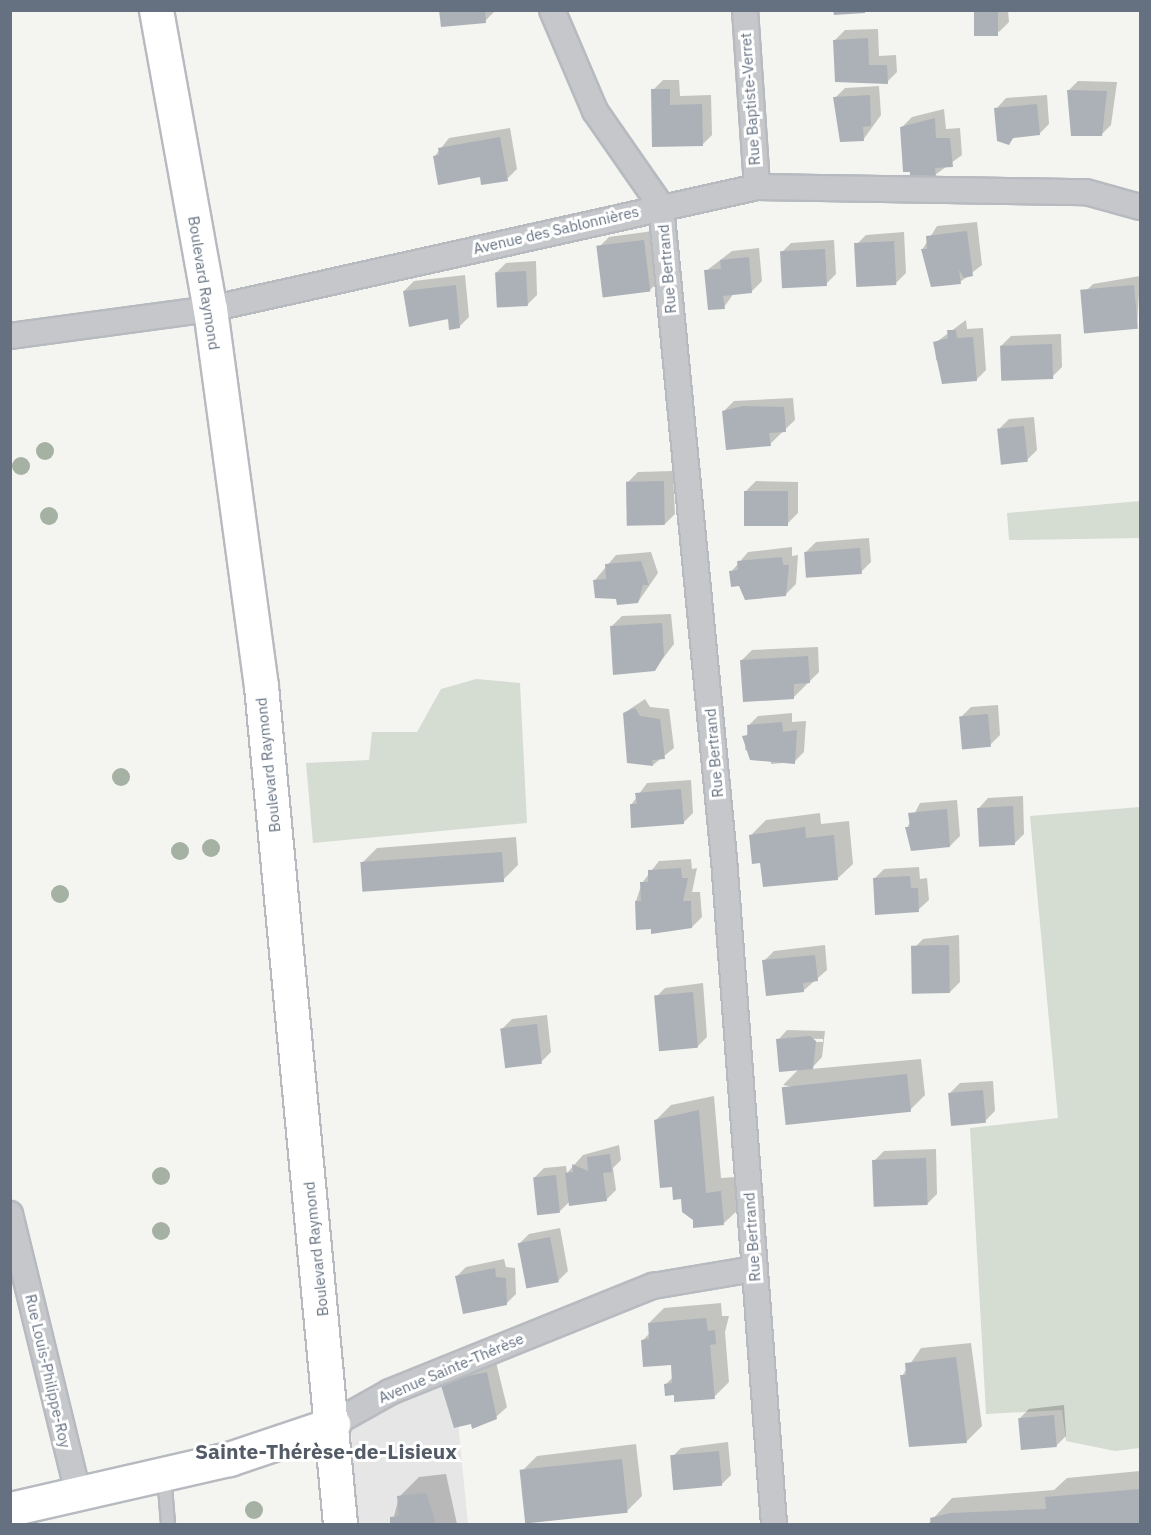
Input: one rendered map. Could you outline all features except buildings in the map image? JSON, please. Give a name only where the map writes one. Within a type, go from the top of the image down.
[{"type":"street","name":"Boulevard Raymond","points":[[156,10],[210,309],[261,686],[333,1424],[340,1524]]},
{"type":"street","name":"Rue Bertrand","points":[[552,10],[595,111],[661,206],[724,859],[774,1524]]},
{"type":"street","name":"Rue Baptiste-Verret","points":[[745,10],[757,187]]},
{"type":"street","name":"Avenue des Sablonnières","points":[[10,336],[210,309],[661,206],[757,187],[1086,192],[1140,207]]},
{"type":"street","name":"Rue Louis-Philippe-Roy","points":[[10,1214],[78,1493]]},
{"type":"street","name":"Avenue Sainte-Thérèse","points":[[10,1509],[164,1473],[333,1424],[390,1392],[653,1286],[754,1269]]},
{"type":"lane","points":[[164,1473],[168,1524]]},
{"type":"shaded area","points":[[1140,501],[1140,538],[1009,540],[1007,513]]},
{"type":"shaded area","points":[[476,679],[520,683],[527,823],[313,843],[306,763],[369,760],[372,732],[417,732],[441,689]]},
{"type":"shaded area","points":[[1140,807],[1140,1448],[1115,1451],[1066,1441],[1062,1410],[986,1414],[970,1128],[1058,1118],[1030,816]]},
{"type":"shaded area","points":[[453,1372],[468,1524],[358,1524],[351,1430]]},
{"type":"district","name":"Sainte-Thérèse-de-Lisieux","points":[[326,1451]]}]
